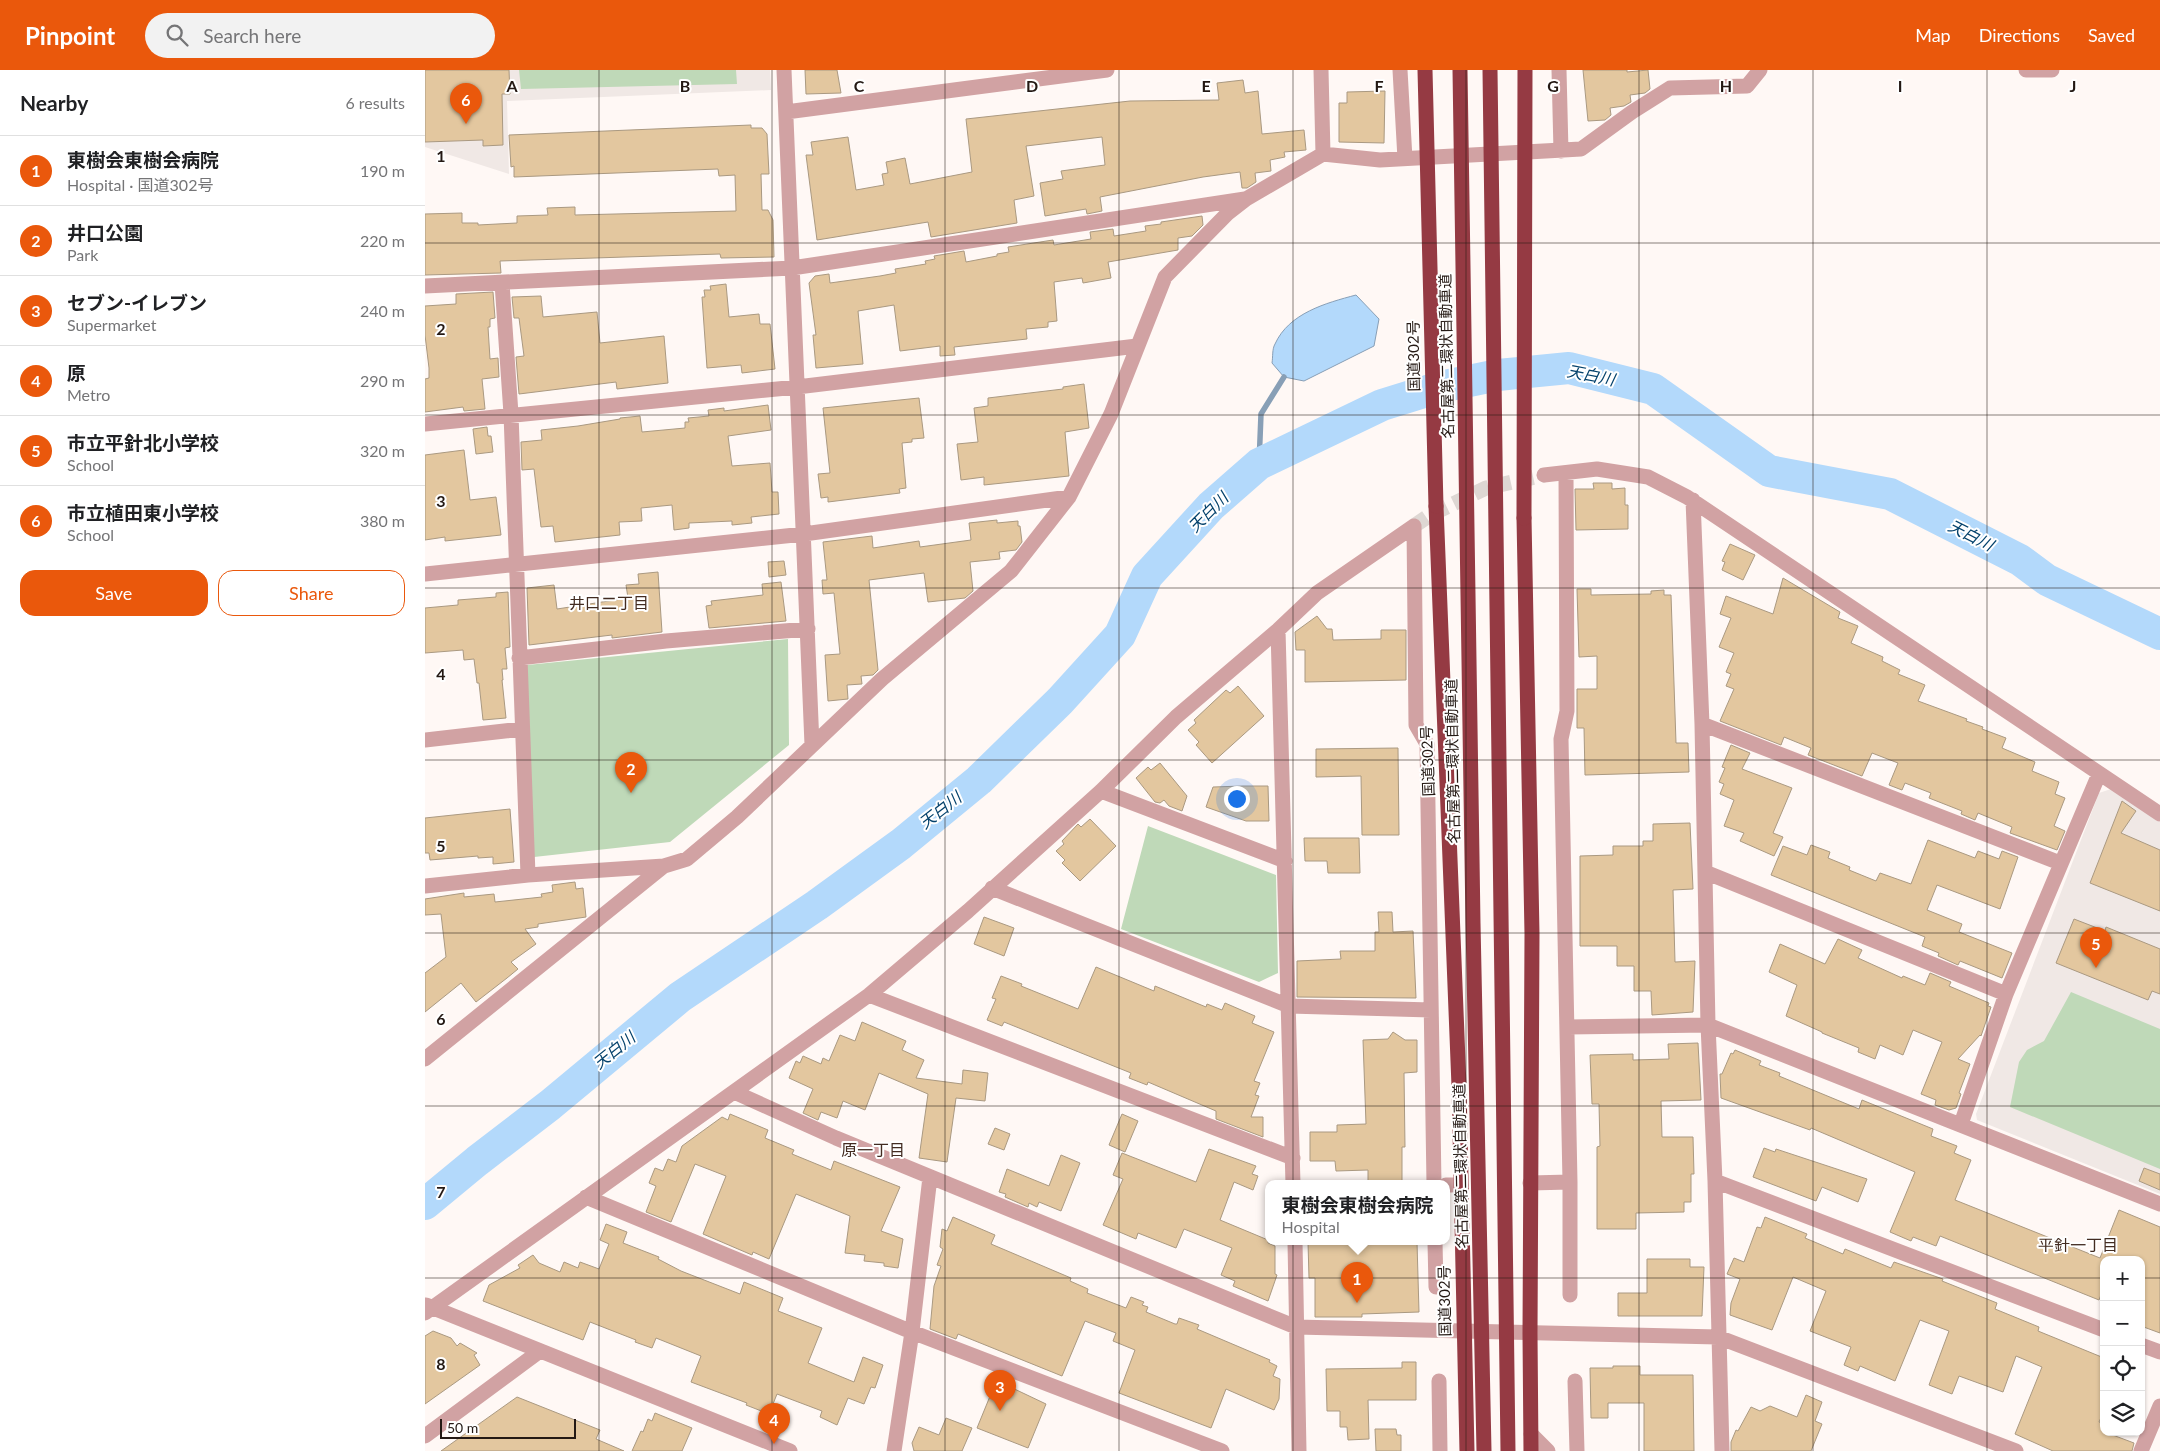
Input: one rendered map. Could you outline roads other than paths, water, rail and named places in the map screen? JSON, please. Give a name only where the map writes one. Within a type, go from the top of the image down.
[{"type":"highway","name":"国道302号","points":[[1425,70],[1436,506],[1459,1086],[1453,1184],[1463,1332],[1465,1449]]},
{"type":"highway","name":"名古屋第二環状自動車道","points":[[1460,70],[1473,933],[1484,1451]]},
{"type":"highway","points":[[1490,70],[1508,1451]]},
{"type":"highway","points":[[1525,70],[1524,518],[1532,934],[1529,1334],[1531,1451]]},
{"type":"street","points":[[784,70],[812,745]]},
{"type":"street","points":[[786,112],[1107,70]]},
{"type":"street","points":[[1321,70],[1323,154]]},
{"type":"street","points":[[1400,70],[1405,159]]},
{"type":"street","points":[[1559,70],[1561,151]]},
{"type":"street","points":[[425,886],[529,875],[664,866],[687,859],[737,817],[882,679],[1011,571],[1069,497],[1111,414],[1165,277],[1228,213],[1246,198],[1323,154],[1380,160],[1581,149],[1632,112],[1670,88],[1747,86],[1760,70]]},
{"type":"street","points":[[2026,70],[2052,70]]},
{"type":"street","points":[[425,286],[792,268],[1246,198]]},
{"type":"street","points":[[501,283],[511,414],[519,658],[529,875]]},
{"type":"street","points":[[425,424],[797,387],[1137,346]]},
{"type":"street","points":[[1544,475],[1597,469],[1648,476],[1693,500],[2160,814]]},
{"type":"street","points":[[1566,473],[1567,711],[1561,739],[1568,1027],[1570,1295]]},
{"type":"street","points":[[425,574],[804,534],[1069,497]]},
{"type":"street","points":[[1693,500],[1702,724],[1708,1026],[1715,1181],[1722,1451]]},
{"type":"street","points":[[428,1308],[869,995],[1101,791],[1176,716],[1278,630],[1317,593],[1414,526],[1416,725],[1427,744],[1433,1180]]},
{"type":"street","points":[[519,658],[665,641],[808,629]]},
{"type":"street","points":[[1278,630],[1293,1180]]},
{"type":"street","points":[[1702,724],[2060,864]]},
{"type":"street","points":[[425,740],[522,729]]},
{"type":"street","points":[[1961,1124],[2005,994],[2099,774]]},
{"type":"street","points":[[1101,791],[1285,861]]},
{"type":"street","points":[[425,1059],[664,866]]},
{"type":"street","points":[[1705,872],[2005,994]]},
{"type":"street","points":[[992,888],[1289,1006],[1431,1010]]},
{"type":"street","points":[[869,995],[1293,1158]]},
{"type":"street","points":[[1568,1027],[1708,1026],[1961,1124],[2160,1204]]},
{"type":"street","points":[[734,1092],[836,1138],[1297,1327],[1718,1337],[2016,1451]]},
{"type":"street","points":[[895,1451],[912,1332],[930,1177]]},
{"type":"street","points":[[1715,1181],[2100,1328]]},
{"type":"street","points":[[1531,1183],[1570,1182]]},
{"type":"street","points":[[586,1197],[912,1332],[1222,1451]]},
{"type":"street","points":[[1295,1245],[1299,1451]]},
{"type":"street","points":[[1435,1245],[1436,1287]]},
{"type":"street","points":[[428,1308],[790,1451]]},
{"type":"street","points":[[2145,1346],[2160,1352]]},
{"type":"street","points":[[425,1436],[540,1351]]},
{"type":"street","points":[[1575,1381],[1577,1451]]},
{"type":"street","points":[[1439,1382],[1440,1451]]},
{"type":"street","points":[[2141,1451],[2160,1406]]},
{"type":"street","points":[[1531,1434],[1549,1451]]},
{"type":"water","points":[[1356,295],[1379,319],[1374,346],[1304,381],[1284,377],[1272,363],[1274,346],[1281,333],[1289,324],[1309,311]]},
{"type":"waterway","name":"天白川","points":[[425,1204],[550,1105],[680,997],[817,905],[901,844],[979,780],[1060,701],[1120,635],[1147,576],[1211,506],[1259,464],[1382,405],[1440,387],[1498,375],[1569,368],[1653,389],[1769,471],[1890,494],[2020,560],[2047,580],[2160,634]]},
{"type":"waterway","points":[[1259,464],[1261,414],[1284,377]]},
{"type":"tunnel","points":[[1414,526],[1430,515],[1486,488],[1544,475]]},
{"type":"place","name":"市立植田東小学校","points":[[466,124]]},
{"type":"place","name":"井口公園","points":[[631,793]]},
{"type":"place","name":"市立平針北小学校","points":[[2096,968]]},
{"type":"place","name":"東樹会東樹会病院","points":[[1357,1303]]},
{"type":"place","name":"セブン-イレブン","points":[[1000,1411]]},
{"type":"place","name":"原","points":[[774,1444]]},
{"type":"district","name":"井口二丁目","points":[[609,603]]},
{"type":"district","name":"原一丁目","points":[[873,1150]]},
{"type":"district","name":"平針一丁目","points":[[2078,1245]]}]
